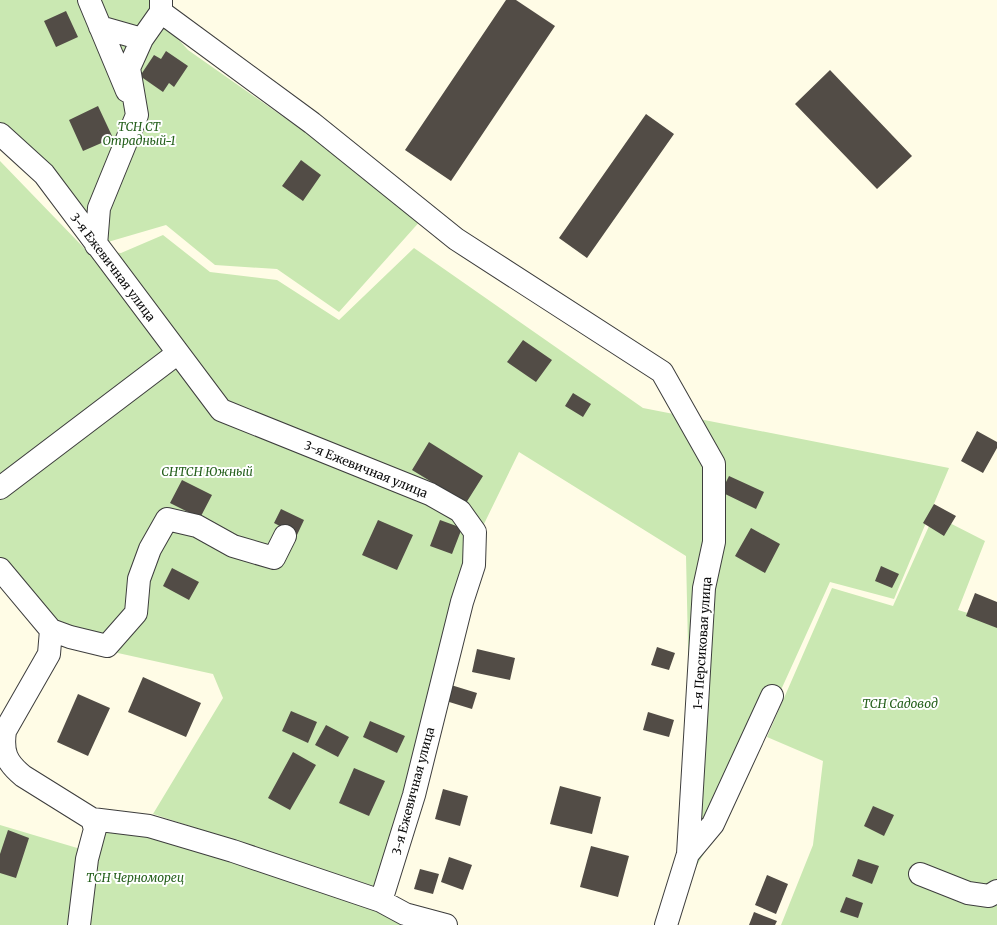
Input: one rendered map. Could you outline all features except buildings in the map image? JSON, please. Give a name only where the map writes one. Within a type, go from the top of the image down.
[{"type":"street","points":[[89,0],[137,115]]},
{"type":"street","points":[[96,245],[99,208],[137,115],[129,68],[142,39],[161,6]]},
{"type":"street","name":"1-я Персиковая улица","points":[[161,6],[312,123],[456,239],[662,372],[714,464],[714,542],[704,588],[688,854],[666,925]]},
{"type":"street","points":[[100,27],[142,39]]},
{"type":"street","name":"3-я Ежевичная улица","points":[[0,134],[44,174],[221,410],[430,494],[460,511],[475,532],[474,565],[462,602],[414,795],[381,901]]},
{"type":"street","points":[[0,488],[178,353]]},
{"type":"street","points":[[0,569],[51,630],[106,646],[136,613],[139,579],[150,549],[167,520],[197,526],[233,546],[274,558],[285,536]]},
{"type":"street","points":[[51,630],[49,654],[5,730],[3,744],[6,756],[12,768],[22,776],[92,819],[149,826],[233,851],[381,901],[404,920],[446,925]]},
{"type":"street","points":[[688,854],[713,824],[772,696]]},
{"type":"street","points":[[79,925],[87,859],[95,829],[92,819]]},
{"type":"street","points":[[920,874],[968,893],[989,896],[997,891]]},
{"type":"green space","name":"ТСН СТ Отрадный-1","points":[[0,0],[154,0],[155,13],[188,50],[376,182],[422,219],[339,312],[277,269],[215,265],[166,225],[101,244],[0,128]]},
{"type":"green space","name":"СНТСН Южный","points":[[0,161],[85,249],[121,253],[163,235],[210,272],[277,280],[339,320],[414,248],[643,408],[949,468],[894,599],[830,582],[716,833],[693,872],[686,556],[519,452],[483,526],[394,893],[153,814],[223,698],[213,674],[59,640],[0,559]]},
{"type":"green space","name":"ТСН Садовод","points":[[934,515],[985,541],[958,610],[997,622],[997,925],[781,925],[813,845],[823,761],[767,737],[832,588],[893,606]]},
{"type":"green space","name":"ТСН Черноморец","points":[[0,825],[94,853],[98,825],[140,829],[420,925],[0,925]]}]
